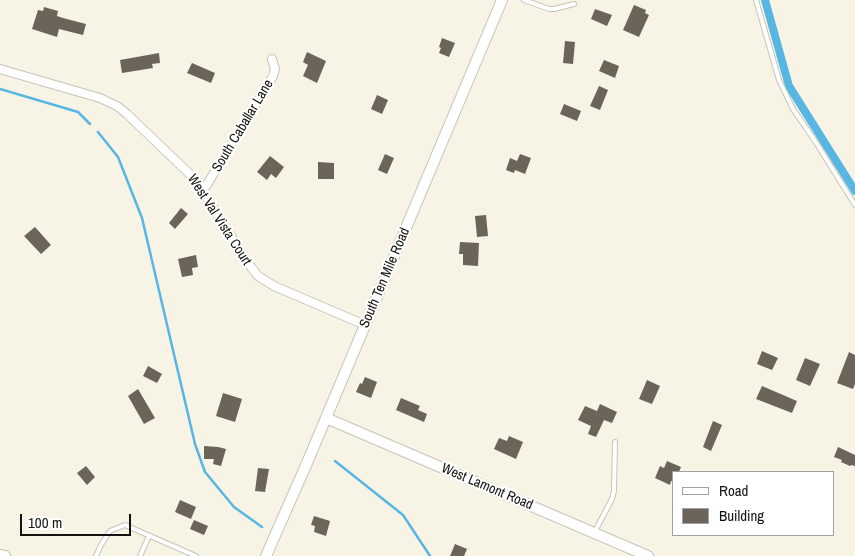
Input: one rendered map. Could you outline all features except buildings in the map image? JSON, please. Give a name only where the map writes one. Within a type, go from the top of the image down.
[{"type":"main road","name":"South Ten Mile Road","points":[[266,556],[502,0]]},
{"type":"main road","name":"West Lamont Road","points":[[326,418],[648,556]]},
{"type":"main road","points":[[0,555],[5,556]]},
{"type":"street","name":"South Caballar Lane","points":[[203,191],[273,76],[275,69],[272,58]]},
{"type":"street","name":"West Val Vista Court","points":[[0,69],[100,98],[117,106],[196,180],[246,262],[258,276],[274,286],[365,325]]},
{"type":"lane","points":[[524,0],[548,9],[574,4]]},
{"type":"lane","points":[[756,0],[779,80],[789,102],[855,205]]},
{"type":"lane","points":[[594,533],[612,499],[614,491],[615,442]]},
{"type":"lane","points":[[96,556],[110,531],[125,525],[196,556]]},
{"type":"lane","points":[[140,556],[149,536]]},
{"type":"waterway","points":[[765,0],[789,86],[855,191]]},
{"type":"waterway","points":[[0,89],[78,112],[90,124]]},
{"type":"waterway","points":[[98,132],[118,157],[142,218],[195,444],[205,472],[234,507],[262,527]]},
{"type":"waterway","points":[[335,461],[403,515],[430,556]]}]
